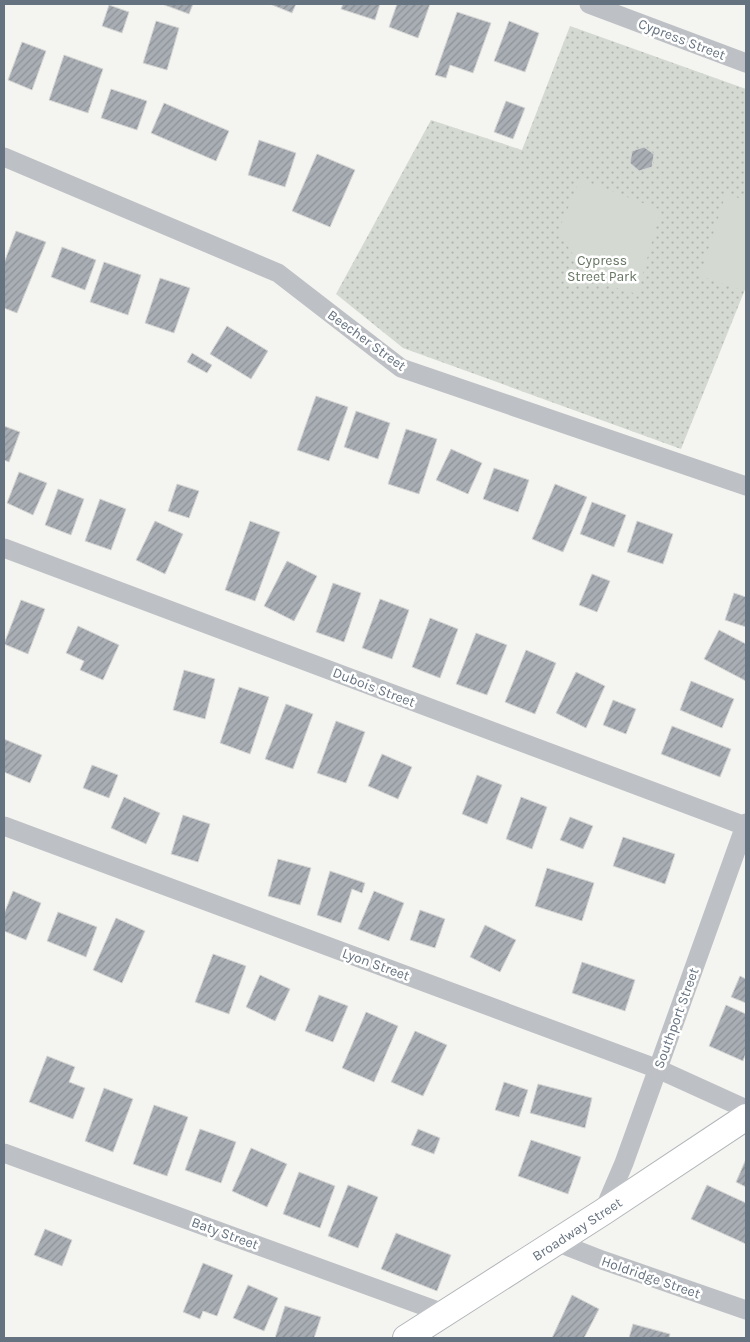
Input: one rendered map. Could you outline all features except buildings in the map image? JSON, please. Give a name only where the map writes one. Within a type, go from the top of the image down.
[{"type":"street","name":"Cypress Street","points":[[589,4],[746,63]]},
{"type":"street","name":"Beecher Street","points":[[4,157],[278,273],[401,368],[746,486]]},
{"type":"street","name":"Dubois Street","points":[[4,548],[746,824]]},
{"type":"street","name":"Southport Street","points":[[604,1212],[624,1163],[746,824]]},
{"type":"street","name":"Lyon Street","points":[[4,826],[658,1068],[746,1109]]},
{"type":"street","name":"Broadway Street","points":[[406,1338],[604,1212],[746,1117]]},
{"type":"street","name":"Baty Street","points":[[4,1153],[446,1314]]},
{"type":"street","name":"Holdridge Street","points":[[556,1242],[746,1310]]},
{"type":"green space","name":"Cypress Street Park","points":[[570,26],[746,89],[746,287],[681,449],[403,348],[336,294],[431,120],[522,150]]},
{"type":"green space","points":[[580,179],[661,210],[637,294],[590,280],[558,232]]},
{"type":"green space","points":[[726,193],[746,201],[746,286],[744,291],[700,276]]}]
